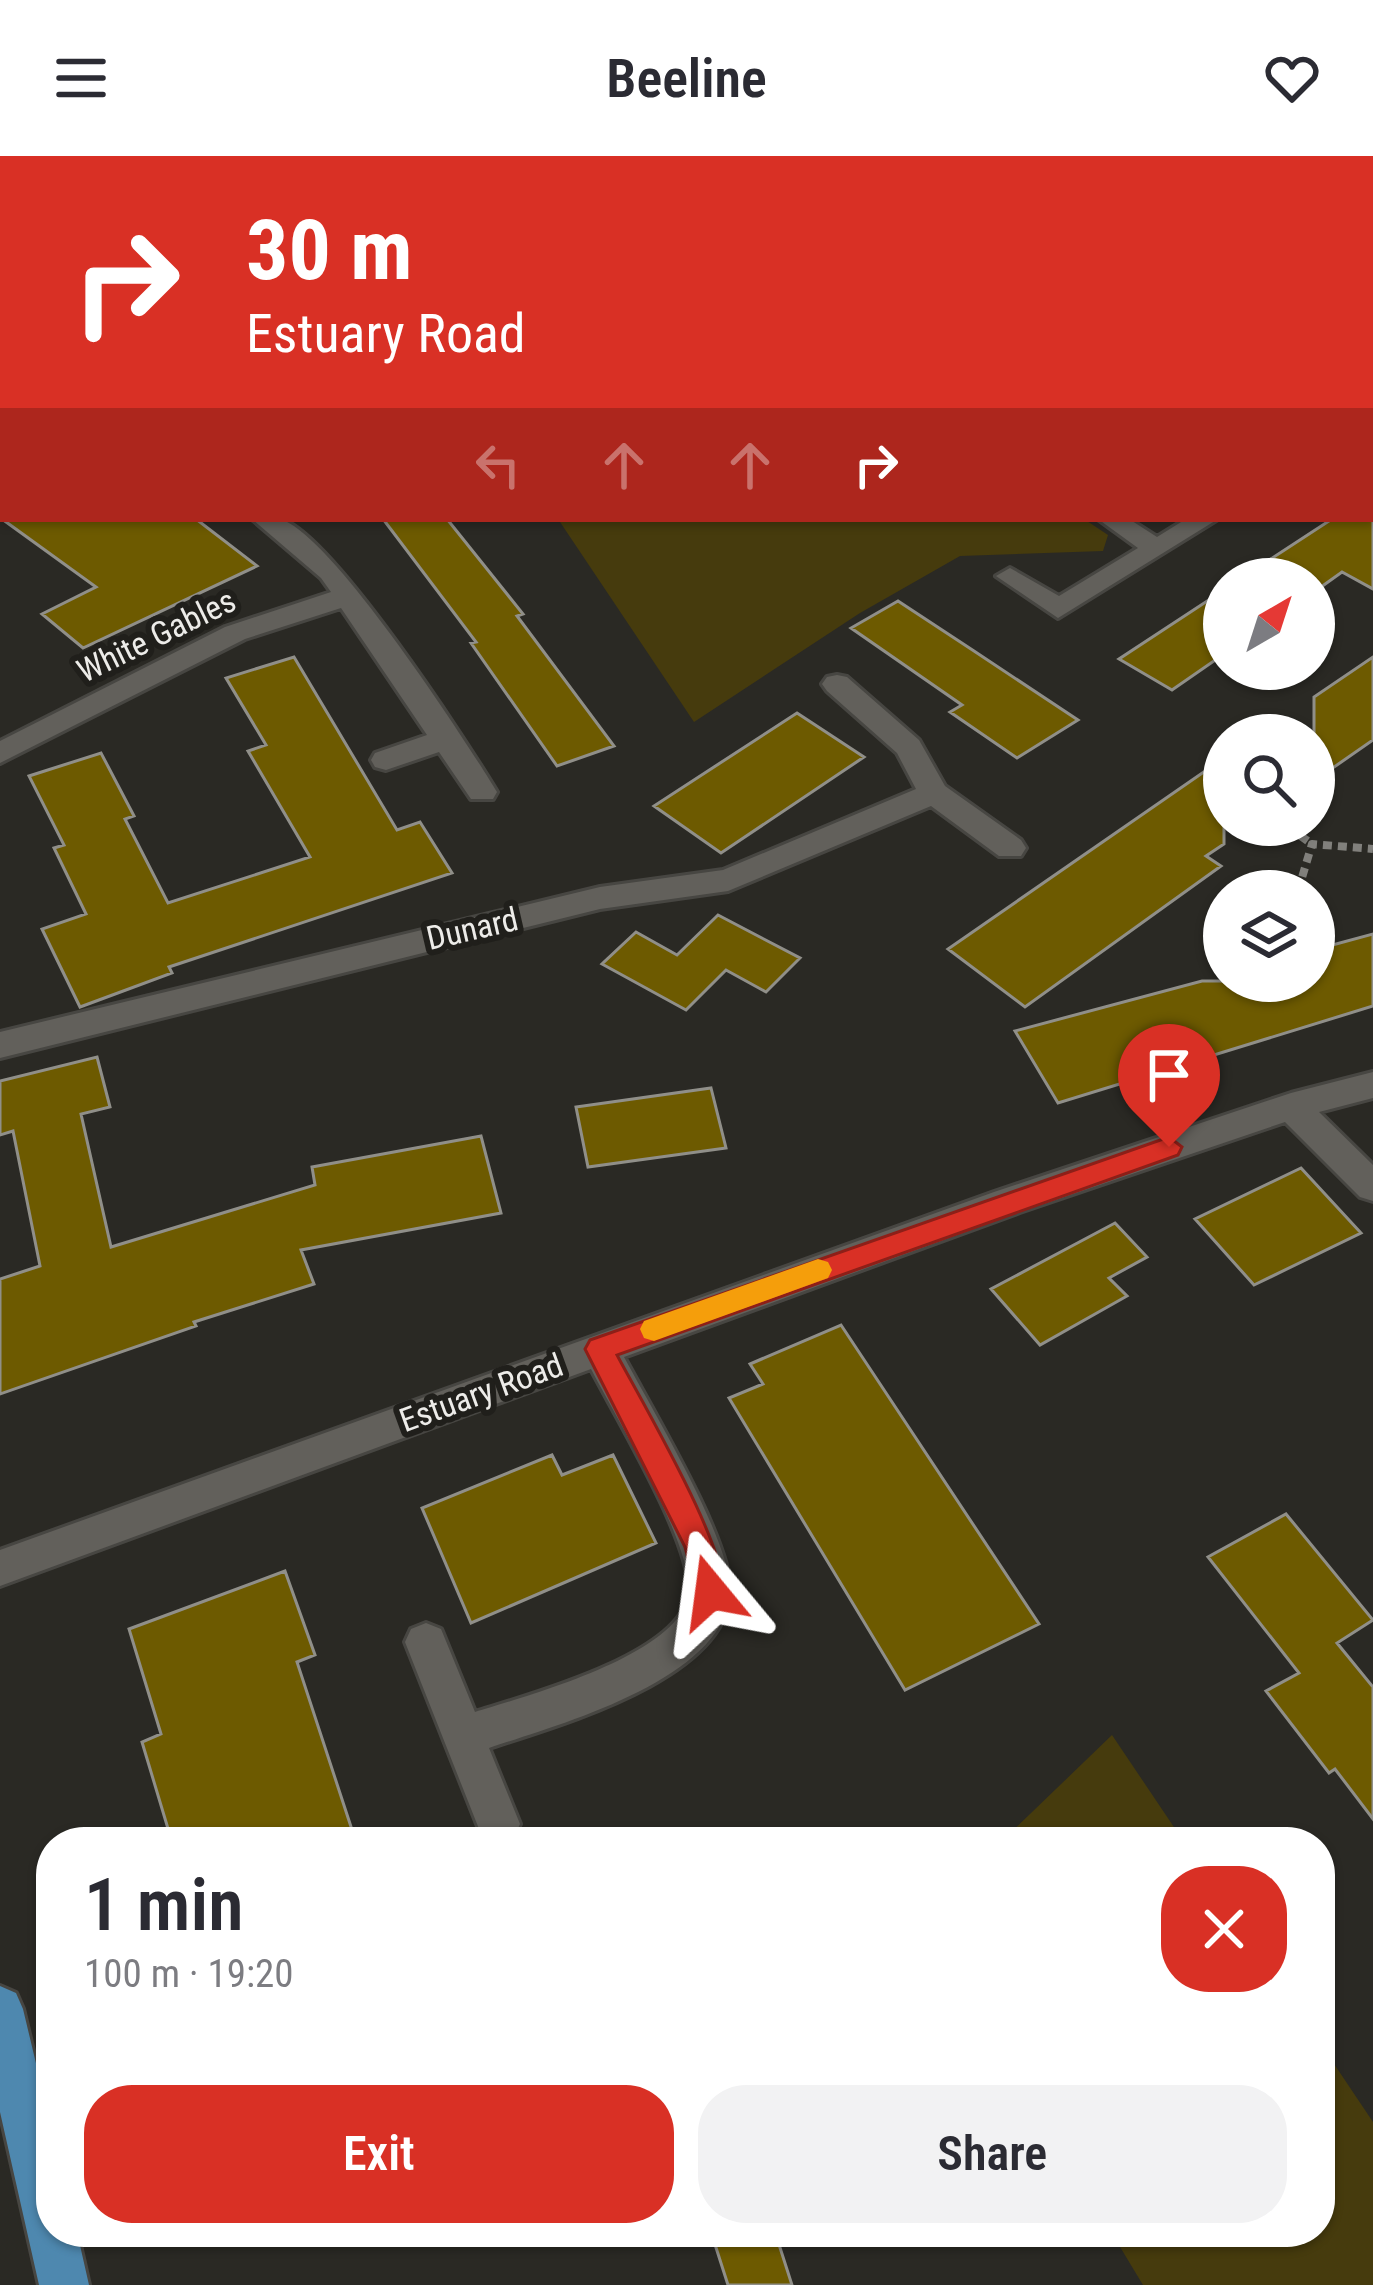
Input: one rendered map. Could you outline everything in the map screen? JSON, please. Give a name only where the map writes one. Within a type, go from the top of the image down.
[{"type":"main road","points":[[0,2009],[9,2093],[36,2181]]},
{"type":"main road","points":[[55,2247],[64,2285]]},
{"type":"street","points":[[269,522],[332,572],[482,792]]},
{"type":"street","points":[[1116,522],[1156,548]]},
{"type":"street","points":[[1010,576],[1058,609],[1200,522]]},
{"type":"street","name":"White Gables","points":[[0,753],[236,633],[350,596]]},
{"type":"street","points":[[837,684],[908,747],[934,793],[1010,848]]},
{"type":"street","points":[[386,760],[448,738]]},
{"type":"street","name":"Dunard","points":[[1,1042],[640,890],[728,880],[934,793]]},
{"type":"street","name":"Estuary Road","points":[[0,1568],[600,1349],[1291,1106],[1373,1085]]},
{"type":"street","points":[[1291,1106],[1373,1187]]},
{"type":"street","points":[[463,1736],[607,1685],[672,1651],[700,1622],[711,1592],[700,1546],[600,1349]]},
{"type":"street","points":[[426,1642],[498,1824]]},
{"type":"path","points":[[1335,846],[1373,849]]},
{"type":"shaded area","points":[[560,522],[1088,522],[1108,535],[1103,551],[960,556],[860,613],[694,722]]},
{"type":"shaded area","points":[[1112,1735],[1174,1827],[1017,1827]]},
{"type":"shaded area","points":[[1335,2065],[1373,2122],[1373,2285],[1143,2285],[1120,2247],[1335,2247]]},
{"type":"building","points":[[6,522],[200,522],[257,566],[83,648],[42,614],[96,587]]},
{"type":"building","points":[[385,522],[449,522],[523,614],[517,616],[614,746],[557,766],[471,643],[476,642]]},
{"type":"building","points":[[1327,522],[1373,522],[1373,589],[1342,572],[1335,577],[1335,558],[1272,558]]},
{"type":"building","points":[[898,601],[1078,720],[1017,758],[950,712],[962,705],[851,628]]},
{"type":"building","points":[[1203,604],[1203,669],[1172,690],[1119,659]]},
{"type":"building","points":[[294,657],[397,830],[420,822],[452,873],[169,967],[172,973],[80,1007],[42,929],[86,914],[54,848],[64,845],[29,776],[101,753],[134,816],[125,819],[168,903],[310,857],[248,751],[266,745],[226,678]]},
{"type":"building","points":[[1373,657],[1373,740],[1335,766],[1335,714],[1314,714],[1314,697],[1335,690],[1335,683]]},
{"type":"building","points":[[797,713],[864,757],[721,853],[654,806]]},
{"type":"building","points":[[1203,773],[1203,846],[1221,846],[1206,856],[1221,866],[1203,870],[1203,879],[1025,1007],[948,949]]},
{"type":"building","points":[[718,915],[800,958],[766,992],[726,970],[686,1010],[602,964],[636,932],[677,955]]},
{"type":"building","points":[[1373,934],[1373,1006],[1058,1103],[1015,1031],[1202,981],[1203,1002],[1335,1002],[1335,944]]},
{"type":"building","points":[[97,1057],[110,1107],[81,1114],[111,1247],[315,1185],[312,1167],[481,1136],[501,1213],[301,1250],[314,1284],[194,1322],[196,1326],[0,1394],[0,1279],[40,1266],[13,1131],[0,1135],[0,1081]]},
{"type":"building","points":[[711,1088],[726,1148],[588,1167],[576,1107]]},
{"type":"building","points":[[1301,1168],[1361,1233],[1254,1285],[1195,1219]]},
{"type":"building","points":[[1115,1223],[1147,1257],[1109,1278],[1127,1296],[1040,1345],[991,1289]]},
{"type":"building","points":[[841,1325],[1039,1624],[905,1690],[729,1398],[763,1384],[750,1364]]},
{"type":"building","points":[[552,1455],[562,1475],[613,1455],[656,1543],[471,1623],[422,1508]]},
{"type":"building","points":[[1286,1514],[1373,1620],[1337,1643],[1373,1687],[1373,1819],[1335,1769],[1329,1773],[1266,1691],[1299,1673],[1208,1557]]},
{"type":"building","points":[[285,1571],[315,1655],[297,1662],[351,1827],[168,1827],[142,1742],[161,1734],[129,1629]]},
{"type":"building","points":[[716,2247],[780,2247],[792,2285],[728,2285]]},
{"type":"slow traffic","points":[[654,1329],[818,1270]]},
{"type":"route","points":[[711,1592],[700,1546],[600,1349],[1169,1147]]}]
